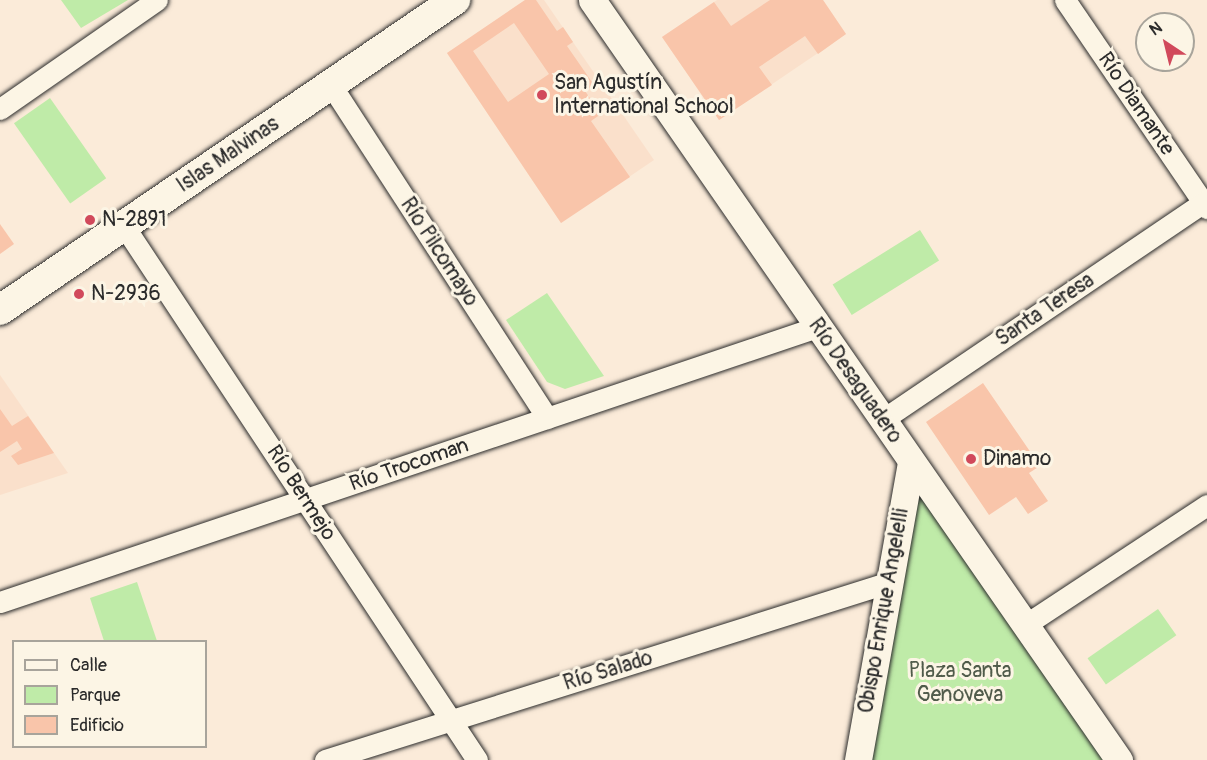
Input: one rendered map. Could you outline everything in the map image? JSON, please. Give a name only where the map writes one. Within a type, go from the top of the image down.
[{"type":"main road","name":"Islas Malvinas","points":[[2,306],[331,85],[437,5]]},
{"type":"street","points":[[0,109],[157,0]]},
{"type":"street","name":"Río Desaguadero","points":[[592,0],[1119,760]]},
{"type":"street","name":"Río Diamante","points":[[1065,0],[1206,204]]},
{"type":"street","name":"Río Pilcomayo","points":[[331,85],[547,418]]},
{"type":"street","name":"Santa Teresa","points":[[882,420],[1206,204]]},
{"type":"street","name":"Río Bermejo","points":[[124,226],[477,760]]},
{"type":"street","name":"Río Trocoman","points":[[0,602],[818,327]]},
{"type":"street","name":"Obispo Enrique Angelelli","points":[[858,760],[911,462]]},
{"type":"street","points":[[1025,625],[1207,506]]},
{"type":"street","name":"Río Salado","points":[[325,760],[890,582]]},
{"type":"shaded area","name":"San Agustín International School","points":[[525,0],[544,0],[654,160],[561,223],[447,53]]},
{"type":"shaded area","name":"San Agustín International School","points":[[717,0],[823,0],[846,34],[719,120],[662,37]]},
{"type":"shaded area","points":[[0,375],[68,473],[0,495]]},
{"type":"green space","points":[[61,0],[128,0],[81,28]]},
{"type":"green space","points":[[50,98],[106,178],[70,204],[14,123]]},
{"type":"green space","points":[[920,230],[939,261],[852,315],[833,285]]},
{"type":"green space","points":[[547,293],[604,376],[565,389],[547,382],[506,320]]},
{"type":"green space","name":"Plaza Santa Genoveva","points":[[919,490],[1105,760],[868,760]]},
{"type":"green space","points":[[137,582],[157,640],[104,640],[90,598]]},
{"type":"green space","points":[[1158,609],[1176,635],[1106,685],[1088,658]]},
{"type":"building","name":"San Agustín International School","points":[[525,0],[536,0],[557,31],[563,27],[573,42],[567,46],[594,85],[585,91],[601,114],[591,121],[630,177],[561,223],[447,53]],"holes":[[[514,23],[549,74],[508,102],[473,51]]]},
{"type":"building","name":"San Agustín International School","points":[[770,0],[823,0],[846,34],[818,54],[805,36],[759,67],[772,85],[719,120],[662,37],[714,2],[731,26]]},
{"type":"building","points":[[0,224],[14,244],[0,254]]},
{"type":"building","points":[[983,383],[1040,466],[1029,473],[1048,501],[1028,514],[1016,497],[989,515],[926,422]]},
{"type":"building","points":[[0,409],[12,426],[28,416],[54,453],[18,465],[11,456],[22,449],[17,441],[0,452]]},
{"type":"place","name":"San Agustín International School","points":[[542,95]]},
{"type":"place","name":"N-2891","points":[[90,220]]},
{"type":"place","name":"N-2936","points":[[79,294]]},
{"type":"place","name":"Dinamo","points":[[971,459]]}]
